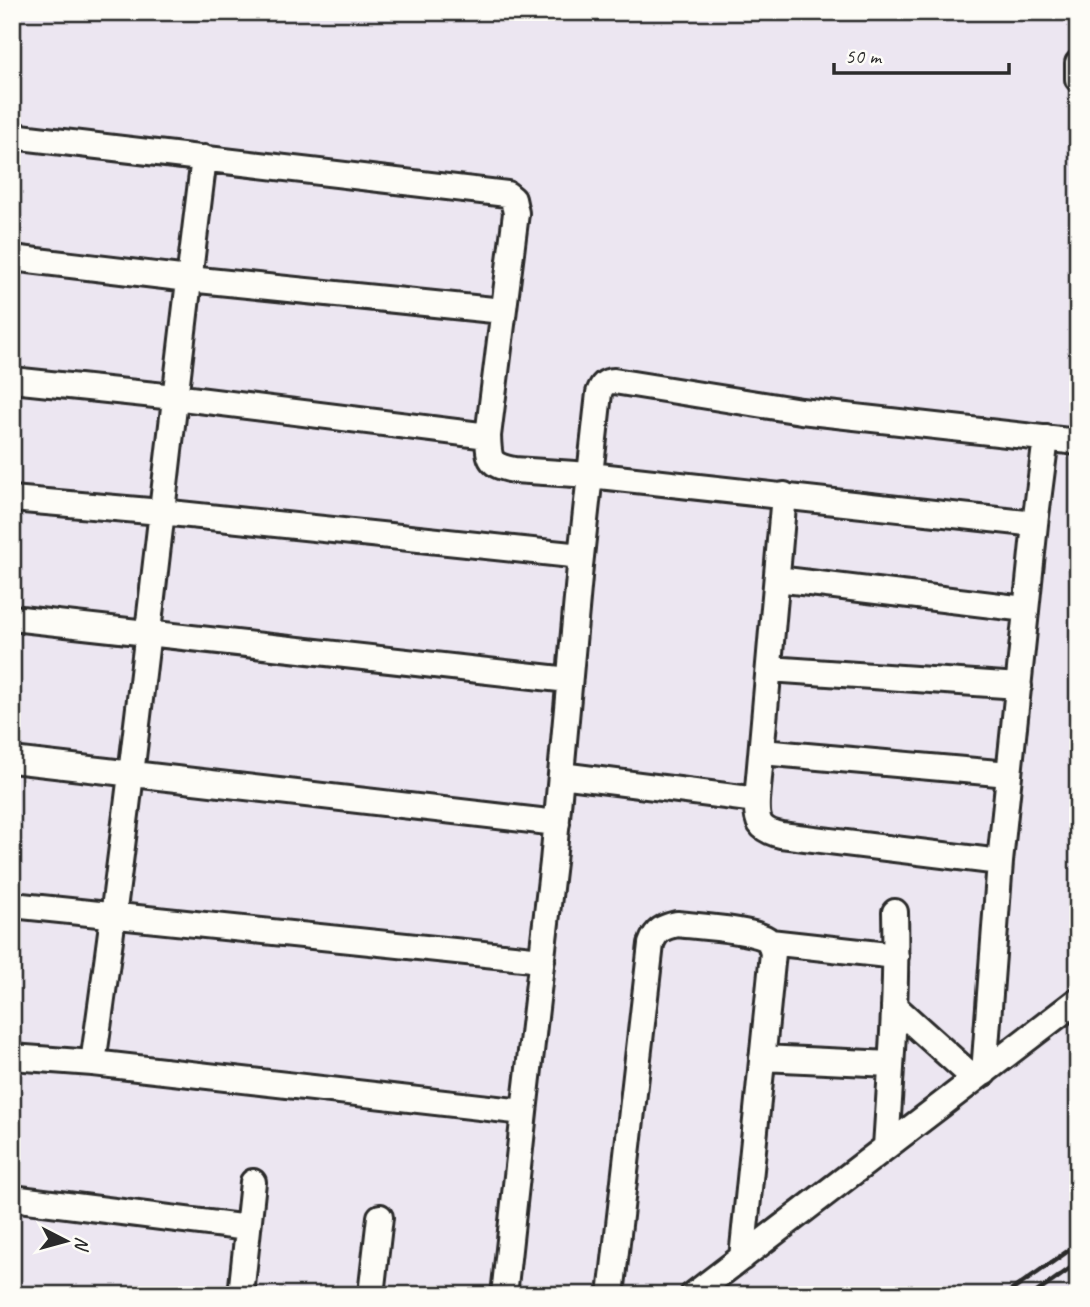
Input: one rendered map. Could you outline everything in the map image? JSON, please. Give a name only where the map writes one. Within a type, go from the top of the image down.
[{"type":"street","points":[[1078,63],[1078,79]]},
{"type":"street","points":[[12,136],[507,194],[513,199],[516,213],[488,436],[489,454],[495,465],[514,470],[784,495],[1035,524]]},
{"type":"street","points":[[93,1063],[114,916],[204,158]]},
{"type":"street","points":[[12,258],[503,311]]},
{"type":"street","points":[[12,380],[488,436]]},
{"type":"street","points":[[504,1295],[557,823],[581,556],[602,385],[609,381],[801,411],[1078,442]]},
{"type":"street","points":[[979,1076],[1046,438]]},
{"type":"street","points":[[784,495],[756,812],[762,828],[769,832],[1000,862]]},
{"type":"street","points":[[12,499],[581,556]]},
{"type":"street","points":[[777,579],[1026,609]]},
{"type":"street","points":[[12,618],[569,680]]},
{"type":"street","points":[[769,669],[1019,686]]},
{"type":"street","points":[[762,752],[1009,774]]},
{"type":"street","points":[[12,760],[557,823]]},
{"type":"street","points":[[561,775],[757,800]]},
{"type":"street","points":[[12,905],[542,960]]},
{"type":"street","points":[[886,1147],[896,956],[895,912]]},
{"type":"street","points":[[611,1295],[651,944],[659,929],[677,925],[751,933],[770,942],[896,956]]},
{"type":"street","points":[[742,1258],[772,953],[770,942]]},
{"type":"street","points":[[693,1295],[1078,1000]]},
{"type":"street","points":[[894,1006],[979,1076]]},
{"type":"street","points":[[12,1057],[93,1063],[524,1112]]},
{"type":"street","points":[[762,1058],[891,1065]]},
{"type":"street","points":[[241,1295],[253,1182]]},
{"type":"street","points":[[12,1198],[248,1228]]},
{"type":"street","points":[[371,1295],[380,1217]]},
{"type":"railway","points":[[1005,1295],[1078,1244]]},
{"type":"railway","points":[[1033,1295],[1078,1263]]}]
